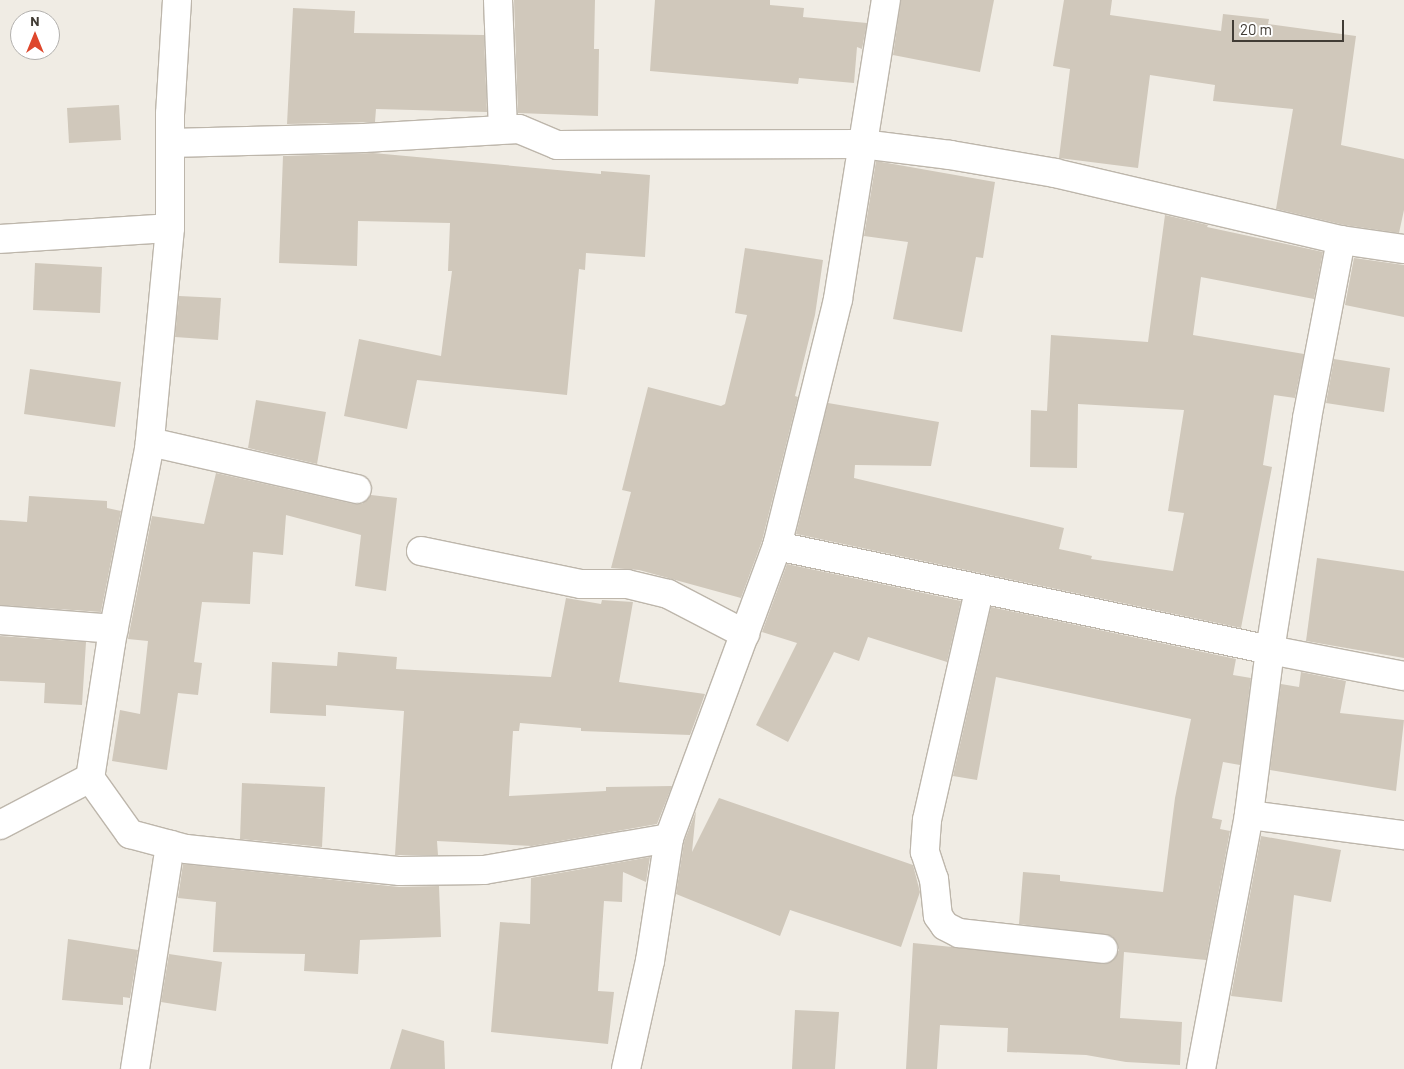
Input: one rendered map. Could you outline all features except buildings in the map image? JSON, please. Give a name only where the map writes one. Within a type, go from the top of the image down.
[{"type":"street","points":[[177,0],[170,143],[170,228],[150,442],[114,630],[90,778],[130,834],[186,849],[400,871],[484,870],[670,838]]},
{"type":"street","points":[[498,0],[504,129]]},
{"type":"street","points":[[626,1069],[650,961],[670,838],[778,546],[838,299],[886,0]]},
{"type":"street","points":[[170,143],[364,138],[519,129],[558,145],[862,144],[950,155],[1055,173],[1341,240],[1404,249]]},
{"type":"street","points":[[0,239],[170,228]]},
{"type":"street","points":[[1201,1069],[1250,815],[1270,650],[1307,419],[1341,240]]},
{"type":"street","points":[[150,442],[357,489]]},
{"type":"street","points":[[778,546],[979,591],[1404,676]]},
{"type":"street","points":[[421,551],[581,584],[627,584],[668,594],[745,634]]},
{"type":"street","points":[[979,591],[927,820],[925,852],[934,879],[938,916],[945,926],[959,933],[1103,949]]},
{"type":"street","points":[[0,620],[114,630]]},
{"type":"street","points":[[0,825],[90,778]]},
{"type":"street","points":[[1250,815],[1404,835]]},
{"type":"street","points":[[135,1069],[170,845]]}]
